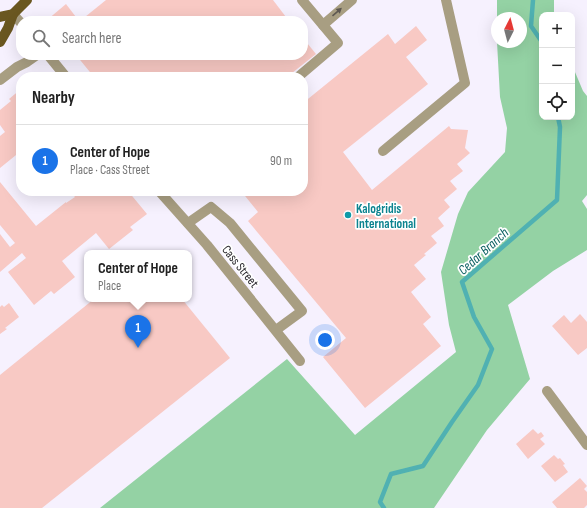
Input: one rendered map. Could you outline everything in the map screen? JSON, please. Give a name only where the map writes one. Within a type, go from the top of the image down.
[{"type":"main road","points":[[0,42],[8,28],[13,14],[27,0]]},
{"type":"main road","points":[[0,17],[13,14]]},
{"type":"street","points":[[302,0],[338,43],[304,72]]},
{"type":"street","points":[[323,25],[352,0]]},
{"type":"street","points":[[383,151],[465,83],[446,0]]},
{"type":"street","points":[[13,14],[16,17]]},
{"type":"street","points":[[0,80],[17,67],[30,60]]},
{"type":"street","points":[[52,60],[62,72]]},
{"type":"street","name":"Cass Street","points":[[164,196],[207,245],[300,361]]},
{"type":"street","points":[[188,223],[211,207],[230,223],[302,311],[276,330]]},
{"type":"street","points":[[547,391],[587,445]]},
{"type":"green space","points":[[497,0],[554,0],[554,12],[539,12],[539,120],[575,120],[575,72],[583,91],[587,96],[587,195],[582,201],[587,209],[587,250],[553,271],[508,305],[530,379],[487,430],[434,508],[100,508],[287,359],[355,435],[456,352],[449,325],[441,272],[458,214],[468,192],[505,152],[507,128],[500,97],[497,48],[527,48],[527,12],[497,12]]},
{"type":"building","points":[[106,0],[273,0],[285,16],[86,16]]},
{"type":"building","points":[[66,4],[75,16],[52,16]]},
{"type":"building","name":"Kalogridis International","points":[[416,26],[427,40],[406,57],[428,84],[343,152],[372,190],[449,126],[451,129],[468,130],[465,148],[470,153],[457,164],[463,171],[450,181],[457,189],[444,200],[450,207],[438,218],[444,226],[431,236],[437,243],[414,265],[426,279],[411,292],[431,317],[423,324],[441,346],[365,408],[323,357],[346,338],[248,221],[258,212],[245,196],[308,196],[308,99],[388,34],[395,44]]},
{"type":"building","points":[[308,44],[316,54],[293,72],[90,72],[80,60],[308,60]]},
{"type":"building","points":[[16,93],[16,155],[0,168],[0,136],[5,132],[0,125],[0,110],[11,101],[9,99]]},
{"type":"building","points":[[0,182],[36,226],[66,202],[75,197],[74,196],[132,196],[147,214],[130,227],[133,230],[109,249],[96,233],[62,261],[75,277],[54,294],[51,291],[34,305],[8,272],[26,258],[22,253],[0,272],[0,234],[10,247],[15,243],[0,225]]},
{"type":"building","points":[[90,302],[184,302],[230,358],[42,508],[0,508],[0,375]]},
{"type":"building","points":[[9,303],[19,317],[0,334],[0,307],[2,305],[4,307]]},
{"type":"building","points":[[580,314],[587,322],[587,348],[578,355],[552,326],[564,315],[571,323]]},
{"type":"building","points":[[533,429],[538,434],[541,432],[544,436],[540,439],[545,444],[528,459],[516,444]]},
{"type":"building","points":[[554,455],[558,459],[560,458],[565,464],[563,465],[568,472],[555,482],[541,466]]},
{"type":"building","points":[[580,478],[587,486],[584,489],[587,492],[587,505],[584,508],[557,508],[552,502]]},
{"type":"waterway","name":"Cedar Branch","points":[[533,0],[531,26],[539,38]]},
{"type":"waterway","name":"Cedar Branch","points":[[384,508],[380,502],[391,474],[423,466],[478,385],[492,349],[474,317],[462,282],[557,200],[560,127],[559,120]]},
{"type":"place","name":"Kalogridis International","points":[[348,215]]},
{"type":"place","name":"Center of Hope","points":[[138,348]]}]
